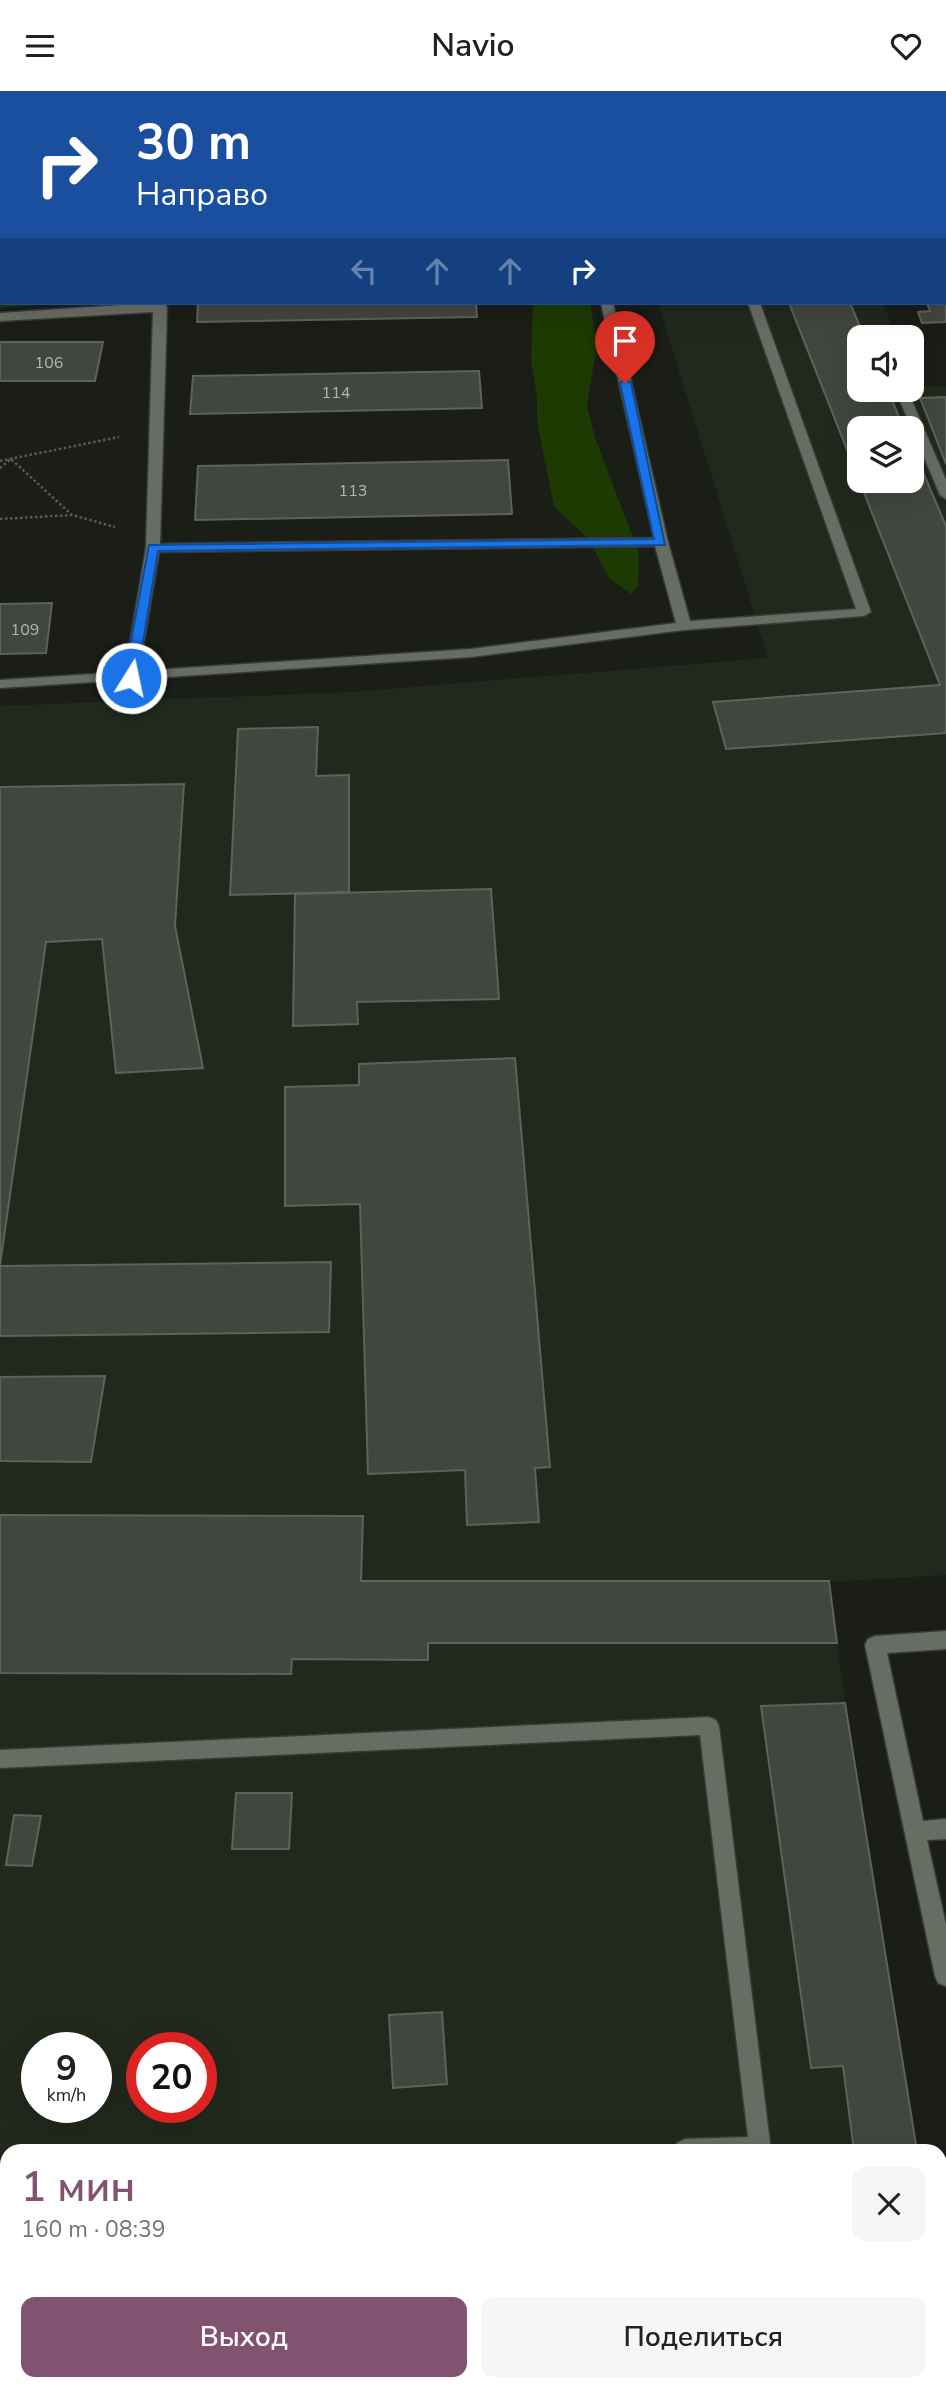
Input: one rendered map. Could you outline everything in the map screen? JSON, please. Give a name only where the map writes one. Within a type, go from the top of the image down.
[{"type":"street","points":[[607,305],[661,542],[684,626]]},
{"type":"street","points":[[0,684],[131,678],[471,653],[684,626],[864,612],[755,305]]},
{"type":"street","points":[[0,317],[160,306],[153,543],[131,678]]},
{"type":"street","points":[[906,402],[946,495]]},
{"type":"street","points":[[153,543],[661,542]]},
{"type":"street","points":[[946,1640],[875,1645],[915,1831],[941,1932],[946,1976]]},
{"type":"street","points":[[0,1759],[709,1726],[761,2144]]},
{"type":"street","points":[[915,1831],[946,1829]]},
{"type":"path","points":[[0,461],[157,428]]},
{"type":"path","points":[[0,468],[12,459]]},
{"type":"path","points":[[12,459],[72,515]]},
{"type":"path","points":[[0,519],[72,515],[153,543]]},
{"type":"shaded area","points":[[659,305],[883,305],[892,325],[847,325],[847,402],[924,402],[924,387],[946,386],[946,1575],[829,1582],[845,1703],[916,2144],[0,2144],[0,706],[352,692],[768,658]]},
{"type":"green space","points":[[0,305],[34,305],[0,308]]},
{"type":"green space","points":[[533,305],[590,305],[597,344],[587,405],[595,438],[639,553],[638,585],[631,594],[609,578],[589,540],[554,506],[537,423],[537,396],[531,362]]},
{"type":"building","points":[[198,305],[476,305],[477,317],[197,322]]},
{"type":"building","points":[[790,305],[851,305],[859,325],[847,325],[847,402],[893,402],[899,416],[847,416],[847,450]]},
{"type":"building","points":[[928,305],[946,305],[946,322],[922,323],[918,312],[930,311]]},
{"type":"building","points":[[0,342],[103,342],[95,381],[0,381]]},
{"type":"building","points":[[479,371],[482,408],[190,414],[193,376]]},
{"type":"building","points":[[946,397],[946,464],[922,402],[924,398]]},
{"type":"building","points":[[508,460],[512,514],[195,520],[198,466]]},
{"type":"building","points":[[924,474],[946,526],[946,733],[726,749],[713,702],[940,685],[864,493],[924,493]]},
{"type":"building","points":[[52,603],[46,653],[0,654],[0,604]]},
{"type":"building","points":[[318,727],[316,776],[349,775],[349,892],[230,895],[238,729]]},
{"type":"building","points":[[184,784],[175,926],[203,1068],[116,1073],[102,939],[46,942],[0,1265],[0,787]]},
{"type":"building","points":[[491,889],[499,999],[357,1002],[358,1024],[293,1026],[295,894]]},
{"type":"building","points":[[515,1058],[550,1467],[535,1468],[539,1522],[467,1525],[465,1470],[368,1474],[360,1204],[285,1206],[285,1087],[359,1085],[359,1064]]},
{"type":"building","points":[[331,1262],[329,1332],[0,1336],[0,1266]]},
{"type":"building","points":[[105,1376],[91,1462],[0,1461],[0,1377]]},
{"type":"building","points":[[0,1515],[363,1516],[361,1581],[829,1581],[837,1643],[428,1643],[428,1660],[292,1659],[291,1674],[0,1673]]},
{"type":"building","points":[[845,1703],[916,2144],[853,2144],[843,2066],[811,2068],[761,1706]]},
{"type":"building","points":[[236,1793],[292,1793],[289,1849],[232,1849]]},
{"type":"building","points":[[14,1815],[41,1816],[32,1866],[6,1865]]},
{"type":"building","points":[[442,2012],[447,2084],[393,2088],[389,2015]]},
{"type":"route","points":[[131,678],[153,548],[661,542],[625,383]]}]
